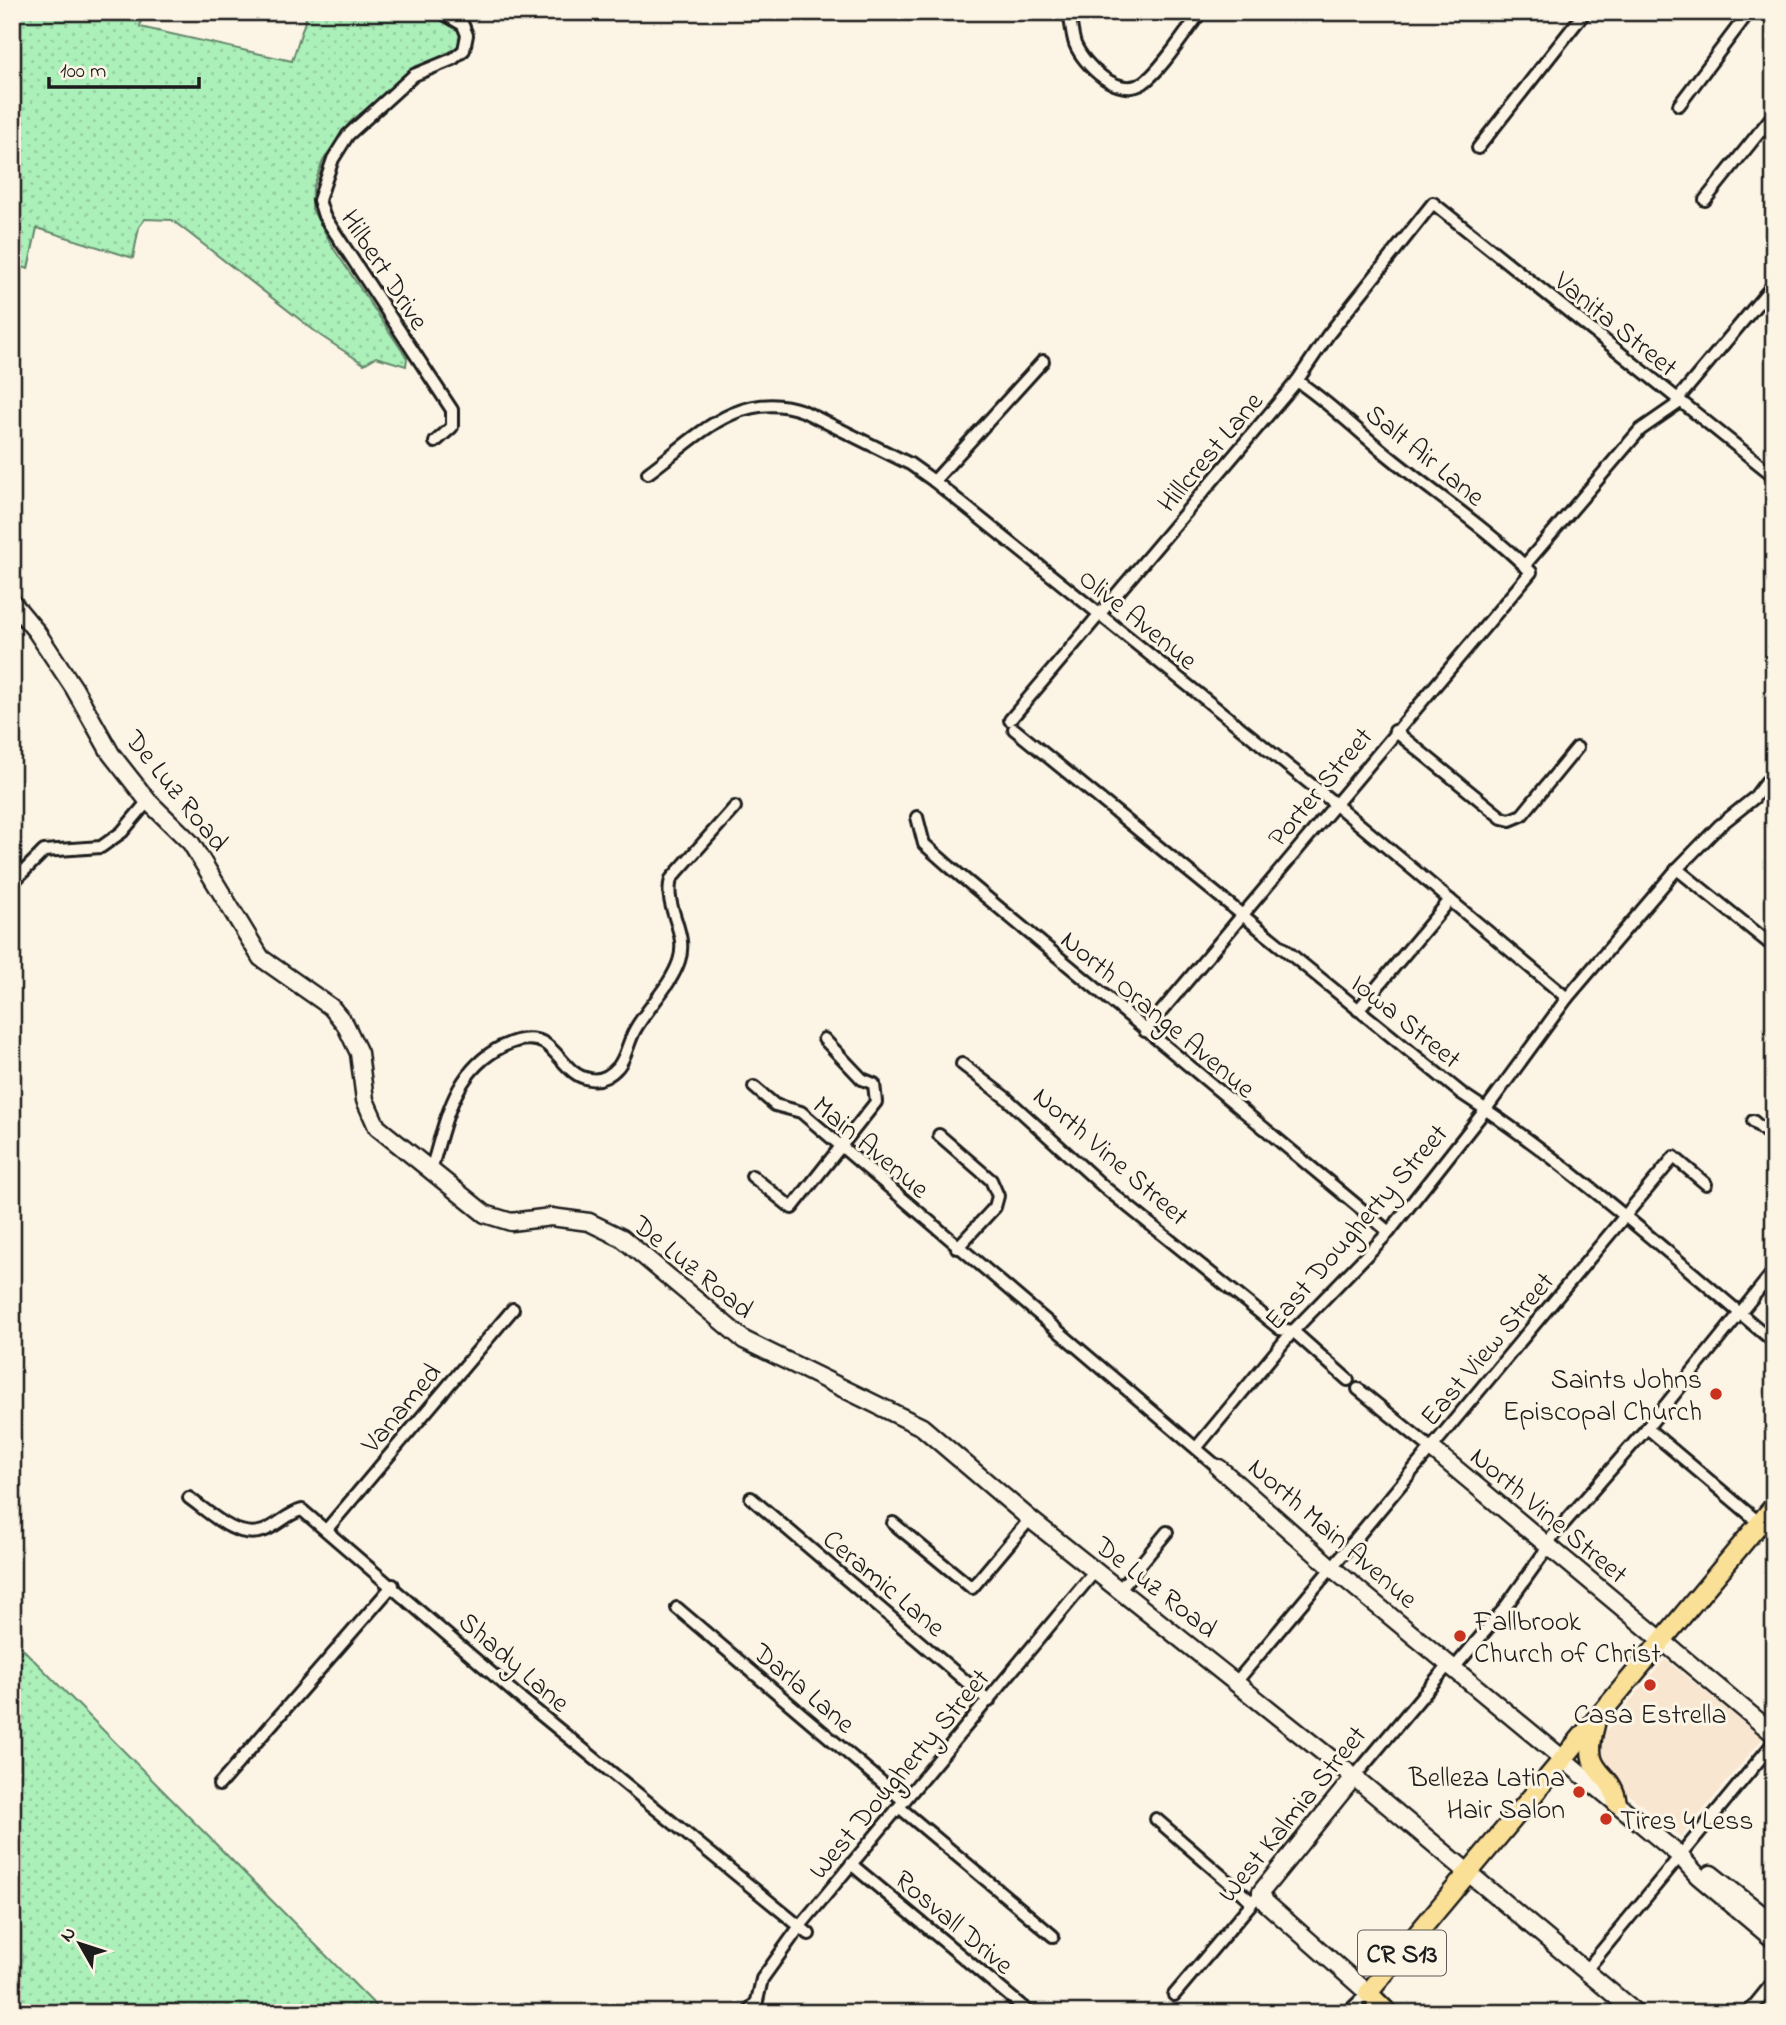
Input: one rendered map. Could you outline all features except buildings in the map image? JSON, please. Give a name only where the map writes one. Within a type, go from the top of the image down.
[{"type":"main road","name":"De Luz Road","points":[[12,602],[74,688],[111,754],[148,801],[191,843],[261,958],[331,1007],[345,1024],[359,1053],[365,1100],[377,1127],[485,1214],[511,1222],[551,1217],[589,1223],[622,1238],[744,1340],[922,1427],[1030,1519],[1237,1681],[1354,1777],[1636,2013]]},
{"type":"main road","name":"North Vine Street","points":[[1432,1449],[1774,1734]]},
{"type":"main road","name":"North Main Avenue","points":[[1219,1468],[1332,1568],[1679,1855],[1698,1876],[1774,1940]]},
{"type":"main road","name":"CR S13","points":[[1388,2013],[1368,1993],[1662,1641],[1767,1529],[1774,1506]]},
{"type":"main road","points":[[1596,1720],[1590,1754],[1598,1774],[1616,1792],[1617,1803]]},
{"type":"main road","name":"West Kalmia Street","points":[[1256,1897],[1354,1777]]},
{"type":"main road","name":"North Main Avenue","points":[[1679,1855],[1708,1871],[1774,1924]]},
{"type":"main road","points":[[1256,1897],[1368,1993]]},
{"type":"street","name":"Hilbert Drive","points":[[435,442],[452,427],[452,410],[324,216],[319,200],[333,159],[348,135],[414,75],[453,59],[464,50],[467,35],[463,25],[441,12]]},
{"type":"street","points":[[1069,12],[1076,44],[1088,63],[1104,79],[1131,87],[1147,80],[1201,12]]},
{"type":"street","points":[[1478,148],[1585,12]]},
{"type":"street","points":[[1679,105],[1749,12]]},
{"type":"street","points":[[1704,200],[1774,114]]},
{"type":"street","name":"Hillcrest Lane","points":[[1012,725],[1297,381],[1328,335],[1433,203]]},
{"type":"street","name":"Vanita Street","points":[[1433,203],[1774,476]]},
{"type":"street","name":"Porter Street","points":[[1145,1031],[1395,731],[1640,430],[1678,401],[1774,284]]},
{"type":"street","points":[[934,481],[1042,361]]},
{"type":"street","name":"Salt Air Lane","points":[[1297,381],[1502,543],[1528,569]]},
{"type":"street","name":"Olive Avenue","points":[[648,473],[731,413],[761,403],[787,405],[803,411],[910,464],[1334,803],[1567,998]]},
{"type":"street","name":"Iowa Street","points":[[1012,725],[1240,916],[1461,1093],[1624,1218],[1774,1342]]},
{"type":"street","points":[[1395,731],[1502,818],[1510,820],[1522,815],[1577,748]]},
{"type":"street","name":"East Dougherty Street","points":[[1197,1447],[1293,1331],[1389,1231],[1486,1110],[1567,998],[1677,869],[1719,826],[1754,798],[1766,782]]},
{"type":"street","points":[[12,883],[44,851],[101,847],[122,832],[148,801]]},
{"type":"street","points":[[431,1170],[451,1104],[469,1070],[482,1056],[514,1041],[529,1039],[545,1044],[576,1074],[589,1079],[604,1078],[616,1069],[625,1057],[634,1032],[678,963],[683,944],[668,890],[671,879],[735,807]]},
{"type":"street","name":"North Orange Avenue","points":[[917,817],[924,844],[1145,1031],[1389,1231]]},
{"type":"street","points":[[1677,869],[1774,947]]},
{"type":"street","points":[[1358,1010],[1450,900]]},
{"type":"street","points":[[752,1177],[792,1208],[876,1102],[874,1084],[862,1079],[824,1039]]},
{"type":"street","name":"North Vine Street","points":[[962,1064],[1006,1098],[1115,1196],[1280,1329],[1293,1331],[1348,1380]]},
{"type":"street","name":"Main Avenue","points":[[754,1087],[775,1105],[801,1112],[957,1248]]},
{"type":"street","points":[[1753,1121],[1774,1139]]},
{"type":"street","points":[[939,1135],[991,1180],[998,1196],[995,1207],[957,1248]]},
{"type":"street","name":"East View Street","points":[[1237,1681],[1674,1157],[1706,1184]]},
{"type":"street","name":"North Main Avenue","points":[[957,1248],[1219,1468]]},
{"type":"street","name":"West Kalmia Street","points":[[1354,1777],[1504,1609],[1548,1547],[1552,1537],[1647,1428],[1774,1271]]},
{"type":"street","name":"Vanamed","points":[[331,1534],[327,1529],[513,1309]]},
{"type":"street","name":"North Vine Street","points":[[1358,1389],[1432,1449]]},
{"type":"street","points":[[1647,1428],[1767,1529]]},
{"type":"street","name":"Shady Lane","points":[[189,1498],[235,1530],[261,1532],[290,1513],[302,1510],[393,1585],[518,1696],[809,1934]]},
{"type":"street","name":"Ceramic Lane","points":[[751,1498],[989,1701]]},
{"type":"street","points":[[893,1522],[972,1588],[1030,1519]]},
{"type":"street","points":[[1120,1588],[1167,1531]]},
{"type":"street","name":"West Dougherty Street","points":[[748,2013],[757,2001],[762,1979],[800,1926],[1096,1570]]},
{"type":"street","points":[[219,1785],[393,1585]]},
{"type":"street","name":"Darla Lane","points":[[677,1608],[1053,1936]]},
{"type":"street","points":[[1586,1970],[1774,1742]]},
{"type":"street","points":[[1156,1819],[1256,1897]]},
{"type":"street","name":"Rosvall Drive","points":[[851,1864],[1030,2013]]},
{"type":"street","name":"West Kalmia Street","points":[[1174,1995],[1256,1897]]},
{"type":"street","points":[[1748,2013],[1774,1981]]},
{"type":"street","points":[[1347,2013],[1368,1993]]},
{"type":"shaded area","points":[[1665,1659],[1763,1738],[1681,1837],[1600,1771],[1595,1744]]},
{"type":"green space","points":[[12,12],[143,12],[140,27],[292,61],[308,12],[432,12],[456,26],[463,35],[459,47],[420,67],[350,122],[323,161],[313,188],[312,209],[334,249],[407,358],[406,366],[376,357],[364,364],[321,336],[172,220],[145,219],[139,227],[133,258],[37,228],[28,269],[12,263]]},
{"type":"green space","points":[[12,1638],[383,2013],[12,2013]]},
{"type":"place","name":"Saints Johns Episcopal Church","points":[[1716,1394]]},
{"type":"place","name":"Fallbrook Church of Christ","points":[[1460,1636]]},
{"type":"place","name":"Casa Estrella","points":[[1650,1685]]},
{"type":"place","name":"Belleza Latina Hair Salon","points":[[1579,1792]]},
{"type":"place","name":"Tires 4 Less","points":[[1606,1819]]}]
